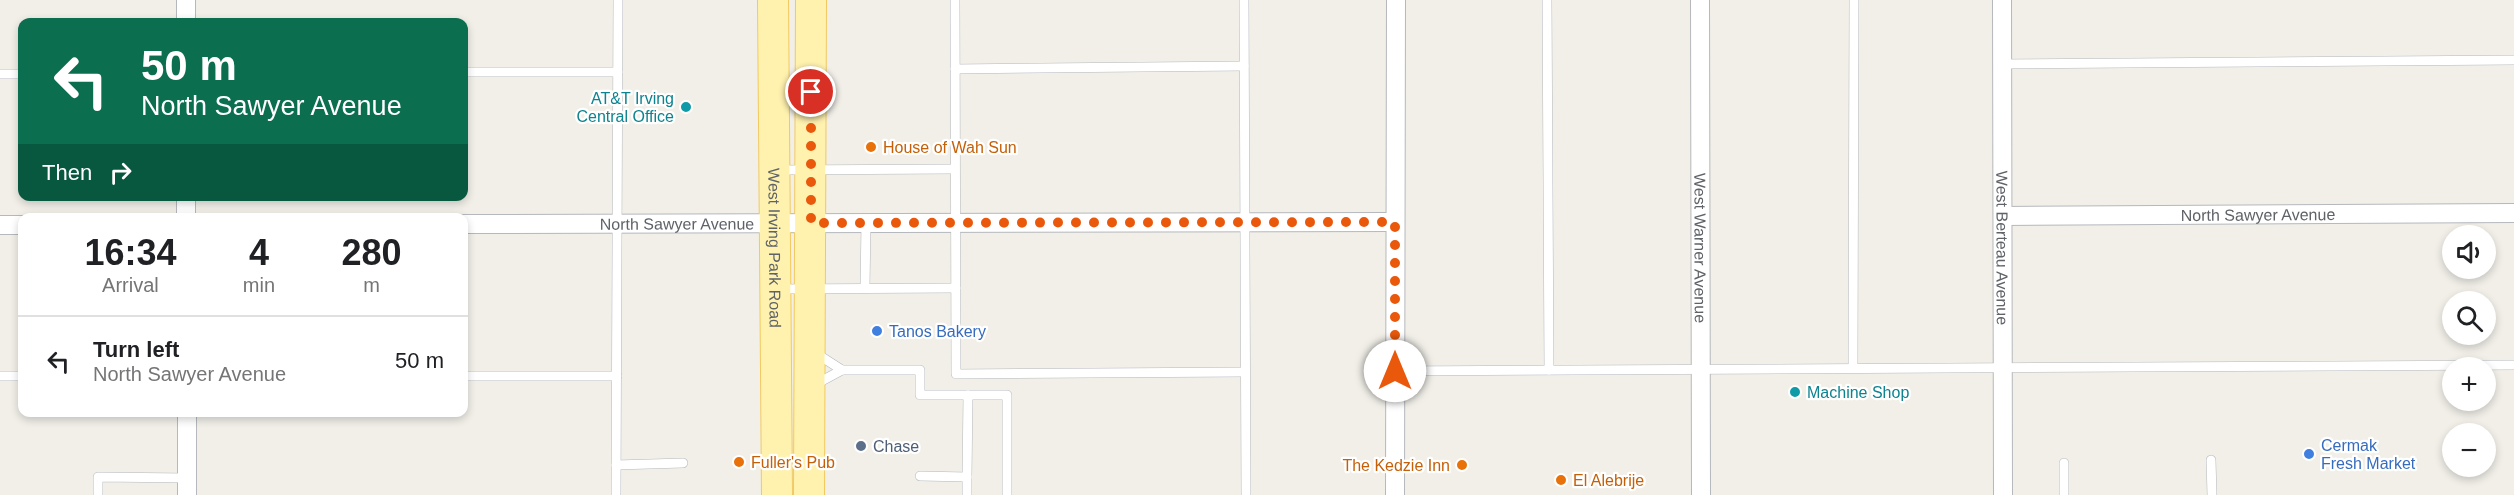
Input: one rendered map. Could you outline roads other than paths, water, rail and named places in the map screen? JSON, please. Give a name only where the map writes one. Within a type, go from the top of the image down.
[{"type":"main road","name":"West Irving Park Road","points":[[773,0],[777,495]]},
{"type":"main road","points":[[809,495],[811,0]]},
{"type":"street","points":[[186,0],[186,18]]},
{"type":"street","points":[[1395,0],[1395,495]]},
{"type":"street","name":"West Warner Avenue","points":[[1700,0],[1701,495]]},
{"type":"street","name":"West Berteau Avenue","points":[[2002,0],[2003,495]]},
{"type":"street","name":"North Sawyer Avenue","points":[[2003,216],[2514,213]]},
{"type":"street","name":"North Sawyer Avenue","points":[[468,224],[1395,222]]},
{"type":"street","points":[[0,225],[18,225]]},
{"type":"street","points":[[187,417],[187,487]]},
{"type":"lane","points":[[616,495],[618,0]]},
{"type":"lane","points":[[955,0],[956,374],[1245,372]]},
{"type":"lane","points":[[1244,0],[1246,495]]},
{"type":"lane","points":[[1547,0],[1549,370]]},
{"type":"lane","points":[[1854,0],[1854,368]]},
{"type":"lane","points":[[2002,64],[2514,60]]},
{"type":"lane","points":[[955,69],[1244,66]]},
{"type":"lane","points":[[468,72],[618,72]]},
{"type":"lane","points":[[0,74],[18,74]]},
{"type":"lane","points":[[775,170],[955,169]]},
{"type":"lane","points":[[865,288],[866,223]]},
{"type":"lane","points":[[776,289],[956,288]]},
{"type":"lane","points":[[811,350],[842,370]]},
{"type":"lane","points":[[1395,371],[2514,366]]},
{"type":"lane","points":[[811,387],[842,370],[920,370],[920,395],[1007,395],[1006,495]]},
{"type":"lane","points":[[0,376],[18,376]]},
{"type":"lane","points":[[468,376],[617,376]]},
{"type":"lane","points":[[967,495],[968,395]]},
{"type":"lane","points":[[2211,460],[2212,495]]},
{"type":"lane","points":[[616,465],[683,463]]},
{"type":"lane","points":[[2064,463],[2064,495]]},
{"type":"lane","points":[[920,476],[967,477]]},
{"type":"lane","points":[[98,495],[98,477],[187,487]]},
{"type":"place","name":"AT&T Irving Central Office","points":[[686,107]]},
{"type":"place","name":"House of Wah Sun","points":[[871,147]]},
{"type":"place","name":"Tanos Bakery","points":[[877,331]]},
{"type":"place","name":"Machine Shop","points":[[1795,392]]},
{"type":"place","name":"Chase","points":[[861,446]]},
{"type":"place","name":"Cermak Fresh Market","points":[[2309,454]]},
{"type":"place","name":"Fuller's Pub","points":[[739,462]]},
{"type":"place","name":"The Kedzie Inn","points":[[1462,465]]},
{"type":"place","name":"El Alebrije","points":[[1561,480]]}]
